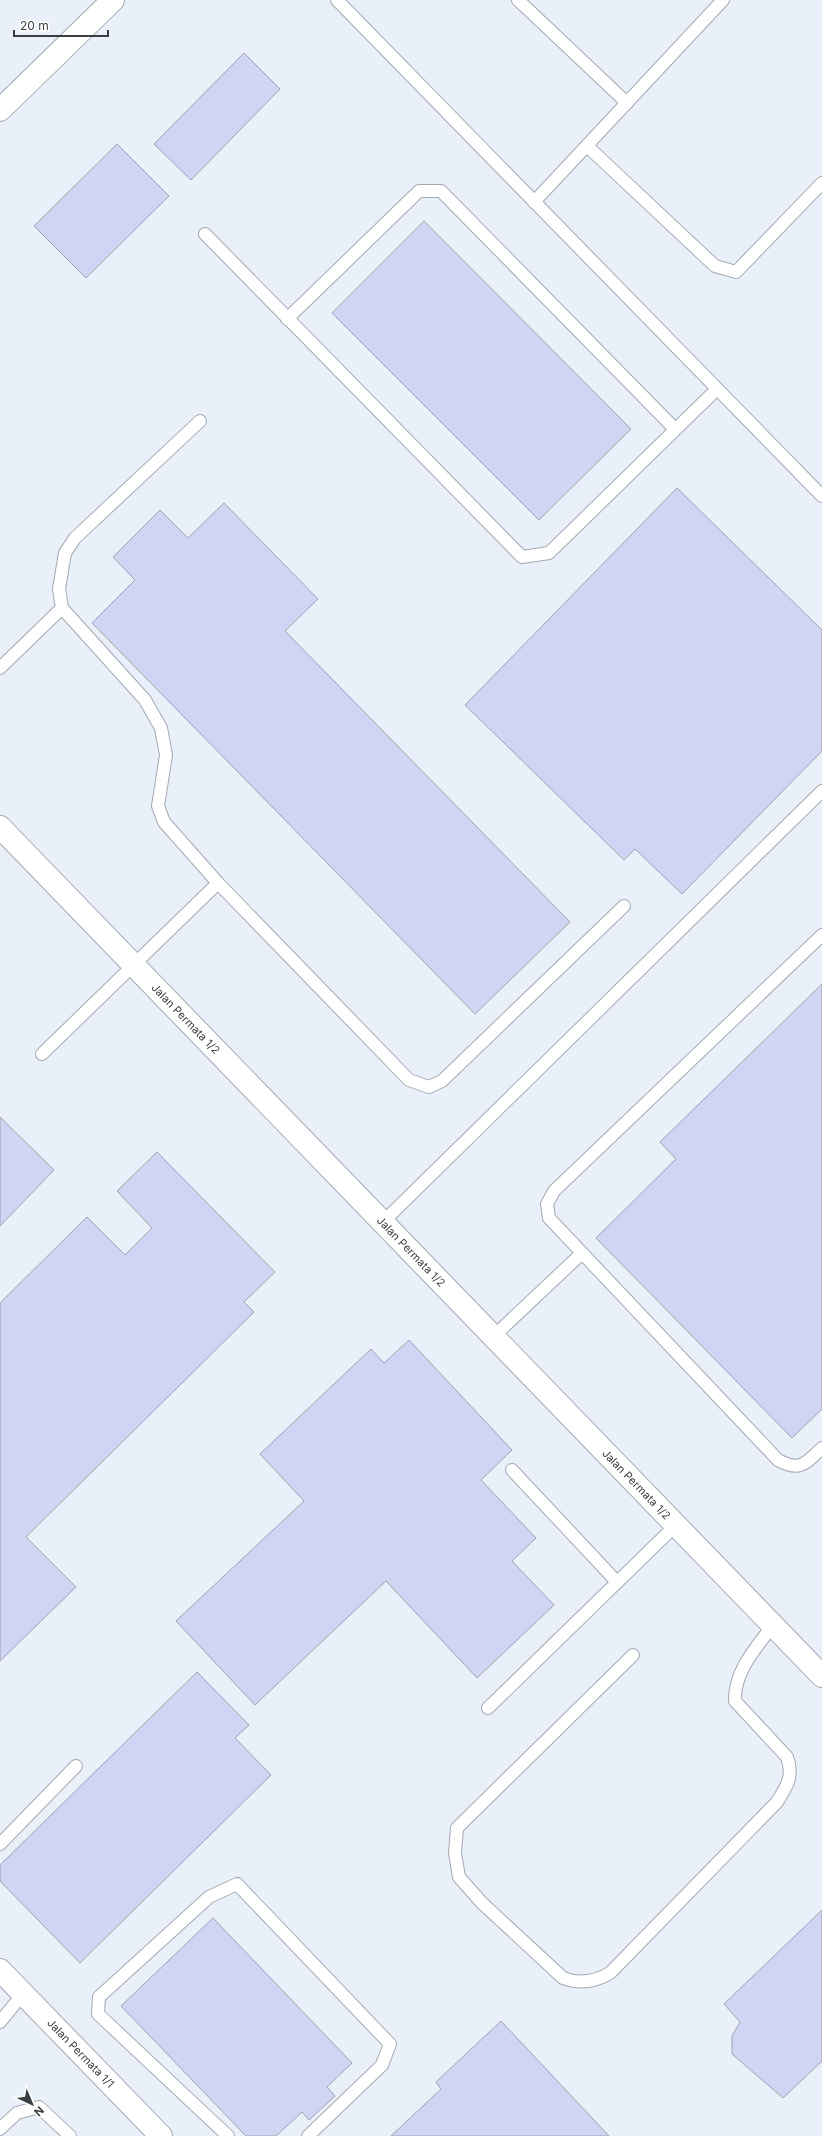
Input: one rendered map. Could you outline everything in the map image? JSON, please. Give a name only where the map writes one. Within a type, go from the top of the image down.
[{"type":"street","points":[[0,110],[113,0]]},
{"type":"street","name":"Jalan Permata 1/2","points":[[0,827],[822,1676]]},
{"type":"street","name":"Jalan Permata 1/1","points":[[0,1970],[161,2136]]},
{"type":"lane","points":[[337,0],[822,496]]},
{"type":"lane","points":[[518,0],[627,103]]},
{"type":"lane","points":[[534,202],[724,0]]},
{"type":"lane","points":[[587,146],[715,266],[736,272],[822,183]]},
{"type":"lane","points":[[287,319],[419,191],[440,191],[675,429]]},
{"type":"lane","points":[[205,234],[522,557],[549,553],[717,389]]},
{"type":"lane","points":[[200,421],[75,538],[65,553],[59,589],[62,608],[145,700],[161,728],[166,755],[158,806],[164,822],[218,883],[409,1080],[430,1087],[442,1081],[624,906]]},
{"type":"lane","points":[[0,668],[62,608]]},
{"type":"lane","points":[[382,1222],[822,791]]},
{"type":"lane","points":[[42,1054],[218,883]]},
{"type":"lane","points":[[822,936],[554,1191],[547,1204],[549,1218],[580,1254],[778,1460],[790,1467],[805,1465],[822,1448]]},
{"type":"lane","points":[[493,1337],[580,1254]]},
{"type":"lane","points":[[512,1470],[617,1582]]},
{"type":"lane","points":[[488,1708],[676,1525]]},
{"type":"lane","points":[[633,1655],[457,1828],[454,1853],[459,1877],[482,1902],[563,1978],[572,1982],[599,1979],[610,1973],[777,1802],[791,1778],[791,1767],[787,1757],[736,1701],[735,1690],[743,1668],[773,1625]]},
{"type":"lane","points":[[0,1844],[76,1766]]},
{"type":"lane","points":[[228,2136],[98,2014],[99,1998],[105,1992],[209,1897],[237,1884],[390,2044],[382,2065],[308,2136]]},
{"type":"lane","points":[[0,2022],[23,1994]]},
{"type":"lane","points":[[0,2129],[17,2113],[39,2108],[70,2136]]},
{"type":"building","points":[[244,53],[280,89],[191,180],[154,144]]},
{"type":"building","points":[[117,144],[169,196],[86,278],[34,226]]},
{"type":"building","points":[[424,221],[631,429],[539,520],[332,313]]},
{"type":"building","points":[[677,488],[822,630],[822,751],[682,894],[635,849],[624,860],[465,705]]},
{"type":"building","points":[[224,503],[318,599],[285,631],[570,922],[475,1014],[92,623],[135,580],[113,557],[160,510],[188,538]]},
{"type":"building","points":[[822,984],[822,1409],[792,1438],[596,1238],[676,1159],[660,1142]]},
{"type":"building","points":[[0,1117],[54,1170],[0,1226]]},
{"type":"building","points":[[157,1152],[275,1272],[244,1302],[254,1312],[26,1537],[76,1587],[0,1661],[0,1303],[87,1217],[125,1255],[152,1228],[117,1191]]},
{"type":"building","points":[[409,1340],[512,1450],[481,1480],[536,1538],[512,1561],[554,1605],[477,1678],[386,1581],[255,1705],[176,1621],[304,1501],[260,1454],[371,1349],[384,1363]]},
{"type":"building","points":[[197,1672],[249,1725],[235,1738],[271,1775],[80,1963],[0,1881],[0,1865]]},
{"type":"building","points":[[822,1910],[822,2061],[783,2098],[732,2054],[732,2036],[740,2022],[724,2004]]},
{"type":"building","points":[[213,1918],[352,2063],[327,2087],[335,2096],[309,2120],[302,2112],[276,2136],[246,2136],[121,2006]]},
{"type":"building","points":[[501,2021],[609,2136],[391,2136],[441,2089],[436,2082]]}]
